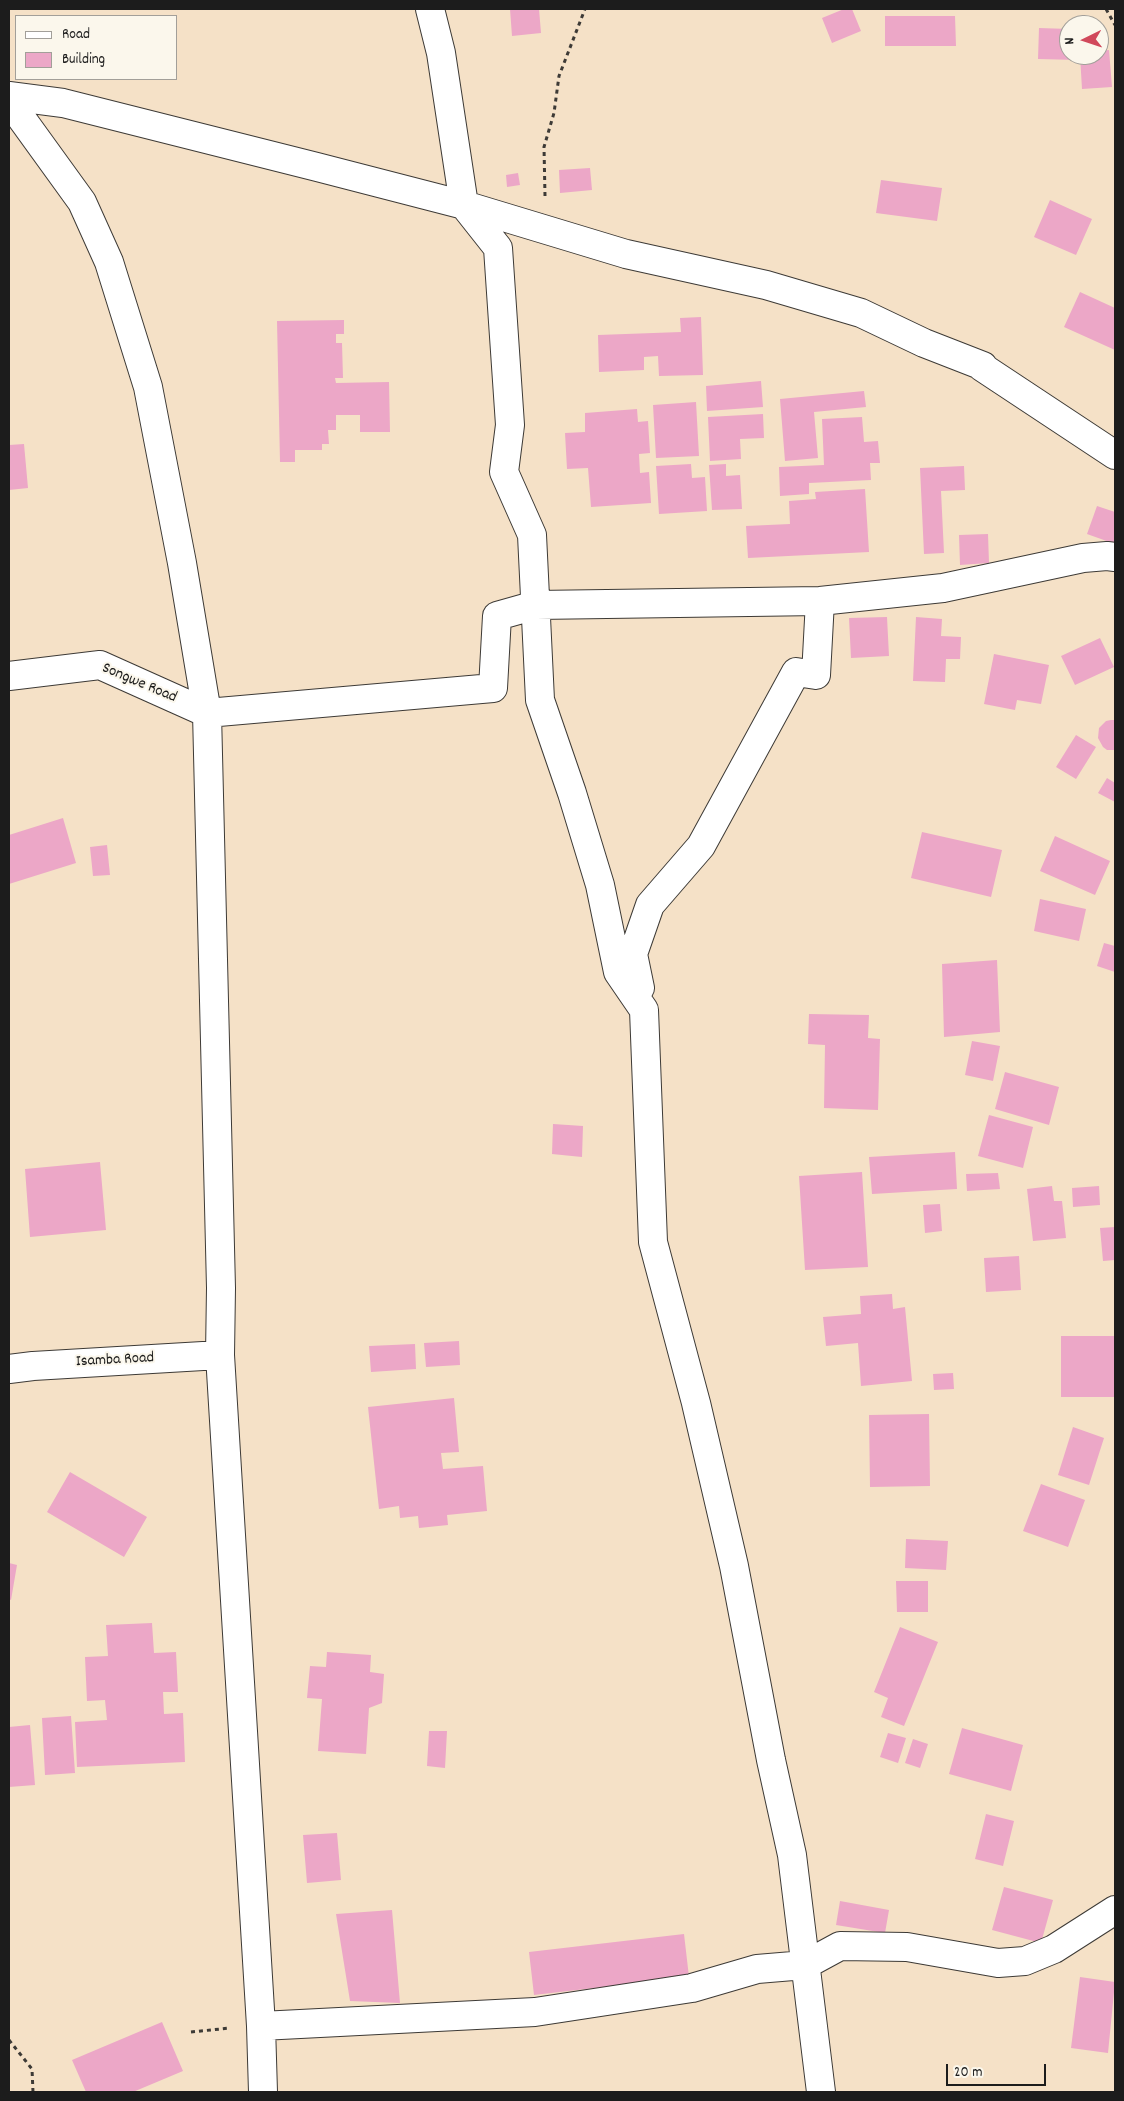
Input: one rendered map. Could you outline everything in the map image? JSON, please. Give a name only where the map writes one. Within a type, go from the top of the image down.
[{"type":"street","points":[[430,9],[441,53],[464,205],[498,248],[510,425],[504,472],[532,535],[540,700],[572,793],[600,885],[618,972],[644,1010]]},
{"type":"street","points":[[9,96],[63,103],[464,205],[626,254],[766,285],[861,313],[983,366],[982,368],[1115,455]]},
{"type":"street","points":[[9,101],[82,202],[109,262],[148,387],[182,563],[207,714],[221,1288],[220,1355],[261,2026],[263,2092]]},
{"type":"street","points":[[207,714],[494,688],[497,616],[536,605],[820,601],[943,588],[1083,558],[1115,557]]},
{"type":"street","points":[[820,601],[816,675],[796,672],[701,846],[650,904],[634,954],[644,1010],[653,1242],[696,1403],[734,1566],[771,1760],[792,1855],[821,2092]]},
{"type":"street","name":"Songwe Road","points":[[9,676],[100,665],[207,714]]},
{"type":"street","name":"Isamba Road","points":[[9,1369],[220,1355]]},
{"type":"street","points":[[261,2026],[535,2012],[692,1988],[757,1969],[805,1965],[840,1946],[907,1947],[998,1963],[1025,1961],[1054,1949],[1115,1910]]},
{"type":"path","points":[[545,230],[544,147],[554,113],[559,76],[585,9]]},
{"type":"path","points":[[1106,9],[1115,25]]},
{"type":"path","points":[[191,2032],[261,2026]]},
{"type":"path","points":[[9,2040],[32,2070],[33,2092]]},
{"type":"building","points":[[510,9],[539,9],[541,33],[512,36]]},
{"type":"building","points":[[844,9],[852,9],[861,31],[832,43],[822,18]]},
{"type":"building","points":[[885,16],[955,16],[956,46],[885,46]]},
{"type":"building","points":[[1039,28],[1059,29],[1059,60],[1038,59]]},
{"type":"building","points":[[1109,50],[1112,87],[1082,89],[1081,65],[1109,65]]},
{"type":"building","points":[[590,168],[592,190],[560,193],[559,170]]},
{"type":"building","points":[[518,173],[520,185],[507,187],[506,175]]},
{"type":"building","points":[[881,180],[942,188],[937,221],[876,213]]},
{"type":"building","points":[[1050,200],[1092,219],[1076,255],[1034,237]]},
{"type":"building","points":[[1080,292],[1115,308],[1115,350],[1064,327]]},
{"type":"building","points":[[701,317],[703,375],[659,376],[658,356],[644,357],[644,370],[599,372],[598,335],[681,332],[680,318]]},
{"type":"building","points":[[344,320],[344,334],[336,334],[336,343],[342,343],[343,378],[335,378],[336,383],[389,382],[390,432],[360,432],[360,415],[336,415],[336,430],[328,430],[329,444],[322,444],[322,450],[295,450],[295,462],[280,462],[277,321]]},
{"type":"building","points":[[761,381],[763,407],[707,411],[706,386]]},
{"type":"building","points":[[864,391],[866,407],[814,412],[818,458],[785,461],[780,399]]},
{"type":"building","points":[[696,402],[699,456],[656,458],[653,405]]},
{"type":"building","points":[[637,409],[638,422],[648,421],[650,453],[639,454],[640,473],[649,472],[651,503],[591,507],[588,468],[567,469],[565,433],[585,432],[585,413]]},
{"type":"building","points":[[763,414],[764,438],[740,439],[741,459],[710,461],[708,417]]},
{"type":"building","points":[[862,417],[864,442],[878,441],[880,463],[870,463],[871,480],[809,483],[809,494],[780,496],[779,467],[824,465],[822,419]]},
{"type":"building","points":[[24,444],[28,488],[9,490],[9,445]]},
{"type":"building","points":[[691,464],[692,478],[705,477],[707,511],[659,514],[656,466]]},
{"type":"building","points":[[726,464],[726,476],[740,475],[742,509],[712,510],[709,465]]},
{"type":"building","points":[[964,466],[965,490],[941,491],[944,553],[924,554],[920,468]]},
{"type":"building","points":[[865,489],[869,552],[748,558],[746,526],[790,524],[789,501],[816,499],[815,492]]},
{"type":"building","points":[[1097,506],[1115,512],[1115,544],[1087,534]]},
{"type":"building","points":[[988,534],[989,563],[960,565],[959,535]]},
{"type":"building","points":[[887,617],[889,656],[851,658],[849,618]]},
{"type":"building","points":[[916,617],[942,619],[941,636],[961,637],[960,659],[946,659],[945,682],[913,681]]},
{"type":"building","points":[[1100,638],[1114,667],[1075,685],[1061,656]]},
{"type":"building","points":[[994,654],[1049,665],[1041,704],[1017,700],[1015,710],[984,704]]},
{"type":"building","points":[[1115,720],[1115,750],[1107,750],[1098,738],[1099,728],[1106,721]]},
{"type":"building","points":[[1076,735],[1096,747],[1076,779],[1056,767]]},
{"type":"building","points":[[1107,778],[1115,783],[1115,802],[1098,793]]},
{"type":"building","points":[[63,818],[76,863],[9,884],[9,835]]},
{"type":"building","points":[[922,832],[1002,850],[991,897],[911,878]]},
{"type":"building","points":[[1055,836],[1110,861],[1095,895],[1040,871]]},
{"type":"building","points":[[107,845],[110,875],[93,876],[90,847]]},
{"type":"building","points":[[1040,899],[1086,909],[1079,941],[1034,931]]},
{"type":"building","points":[[1104,943],[1115,946],[1115,972],[1097,966]]},
{"type":"building","points":[[997,960],[1000,1032],[944,1037],[942,964]]},
{"type":"building","points":[[809,1014],[869,1015],[868,1038],[880,1039],[878,1110],[824,1108],[825,1045],[808,1044]]},
{"type":"building","points":[[972,1041],[1000,1046],[993,1081],[965,1075]]},
{"type":"building","points":[[1005,1072],[1059,1087],[1049,1125],[995,1109]]},
{"type":"building","points":[[989,1115],[1033,1127],[1023,1168],[978,1156]]},
{"type":"building","points":[[553,1124],[583,1126],[582,1157],[552,1154]]},
{"type":"building","points":[[955,1152],[957,1189],[872,1194],[869,1157]]},
{"type":"building","points":[[100,1162],[106,1230],[30,1237],[25,1169]]},
{"type":"building","points":[[862,1172],[868,1267],[805,1270],[799,1176]]},
{"type":"building","points":[[998,1173],[1000,1189],[967,1191],[966,1174]]},
{"type":"building","points":[[1052,1186],[1054,1201],[1062,1201],[1066,1238],[1033,1241],[1027,1189]]},
{"type":"building","points":[[1099,1186],[1100,1205],[1073,1207],[1072,1188]]},
{"type":"building","points":[[940,1204],[942,1231],[925,1233],[923,1205]]},
{"type":"building","points":[[1115,1227],[1115,1260],[1103,1261],[1100,1228]]},
{"type":"building","points":[[1019,1256],[1021,1290],[986,1292],[984,1258]]},
{"type":"building","points":[[892,1294],[893,1309],[905,1307],[912,1381],[861,1386],[858,1343],[826,1346],[823,1317],[861,1314],[860,1296]]},
{"type":"building","points":[[1061,1336],[1115,1336],[1115,1397],[1061,1397]]},
{"type":"building","points":[[459,1341],[460,1365],[426,1367],[424,1343]]},
{"type":"building","points":[[415,1344],[416,1369],[371,1372],[369,1346]]},
{"type":"building","points":[[953,1373],[954,1389],[934,1390],[933,1374]]},
{"type":"building","points":[[454,1398],[459,1452],[441,1453],[443,1469],[483,1466],[487,1511],[447,1515],[448,1525],[419,1528],[418,1516],[400,1518],[399,1506],[379,1509],[368,1407]]},
{"type":"building","points":[[929,1414],[930,1486],[870,1487],[869,1415]]},
{"type":"building","points":[[1073,1427],[1104,1438],[1089,1485],[1058,1475]]},
{"type":"building","points":[[70,1472],[147,1517],[124,1557],[47,1512]]},
{"type":"building","points":[[1041,1484],[1085,1500],[1068,1547],[1023,1531]]},
{"type":"building","points":[[906,1539],[948,1541],[946,1570],[905,1568]]},
{"type":"building","points":[[9,1563],[17,1565],[11,1600],[9,1599]]},
{"type":"building","points":[[896,1581],[928,1581],[928,1612],[897,1612]]},
{"type":"building","points":[[152,1623],[154,1653],[176,1652],[178,1692],[163,1692],[164,1714],[183,1713],[185,1762],[77,1767],[75,1722],[107,1720],[105,1700],[87,1701],[85,1657],[108,1656],[106,1625]]},
{"type":"building","points":[[900,1627],[938,1642],[904,1726],[881,1717],[888,1698],[874,1692]]},
{"type":"building","points":[[327,1652],[371,1655],[370,1672],[384,1674],[382,1703],[369,1708],[366,1754],[318,1751],[322,1699],[307,1698],[310,1666],[326,1667]]},
{"type":"building","points":[[71,1716],[75,1773],[45,1775],[42,1718]]},
{"type":"building","points":[[30,1725],[35,1785],[9,1787],[9,1727]]},
{"type":"building","points":[[962,1728],[1023,1745],[1011,1791],[949,1774]]},
{"type":"building","points":[[429,1731],[447,1731],[445,1768],[427,1766]]},
{"type":"building","points":[[888,1733],[906,1738],[898,1763],[880,1757]]},
{"type":"building","points":[[913,1739],[928,1744],[920,1768],[905,1763]]},
{"type":"building","points":[[986,1814],[1014,1821],[1003,1866],[975,1859]]},
{"type":"building","points":[[337,1833],[341,1880],[307,1883],[303,1835]]},
{"type":"building","points":[[1004,1887],[1053,1900],[1041,1943],[992,1930]]},
{"type":"building","points":[[840,1901],[889,1910],[885,1933],[836,1925]]},
{"type":"building","points":[[392,1910],[400,2003],[350,2001],[336,1914]]},
{"type":"building","points":[[684,1934],[689,1977],[534,1995],[529,1952]]},
{"type":"building","points":[[1080,1977],[1115,1982],[1108,2053],[1071,2048]]},
{"type":"building","points":[[162,2022],[183,2071],[133,2092],[86,2092],[72,2060]]}]
